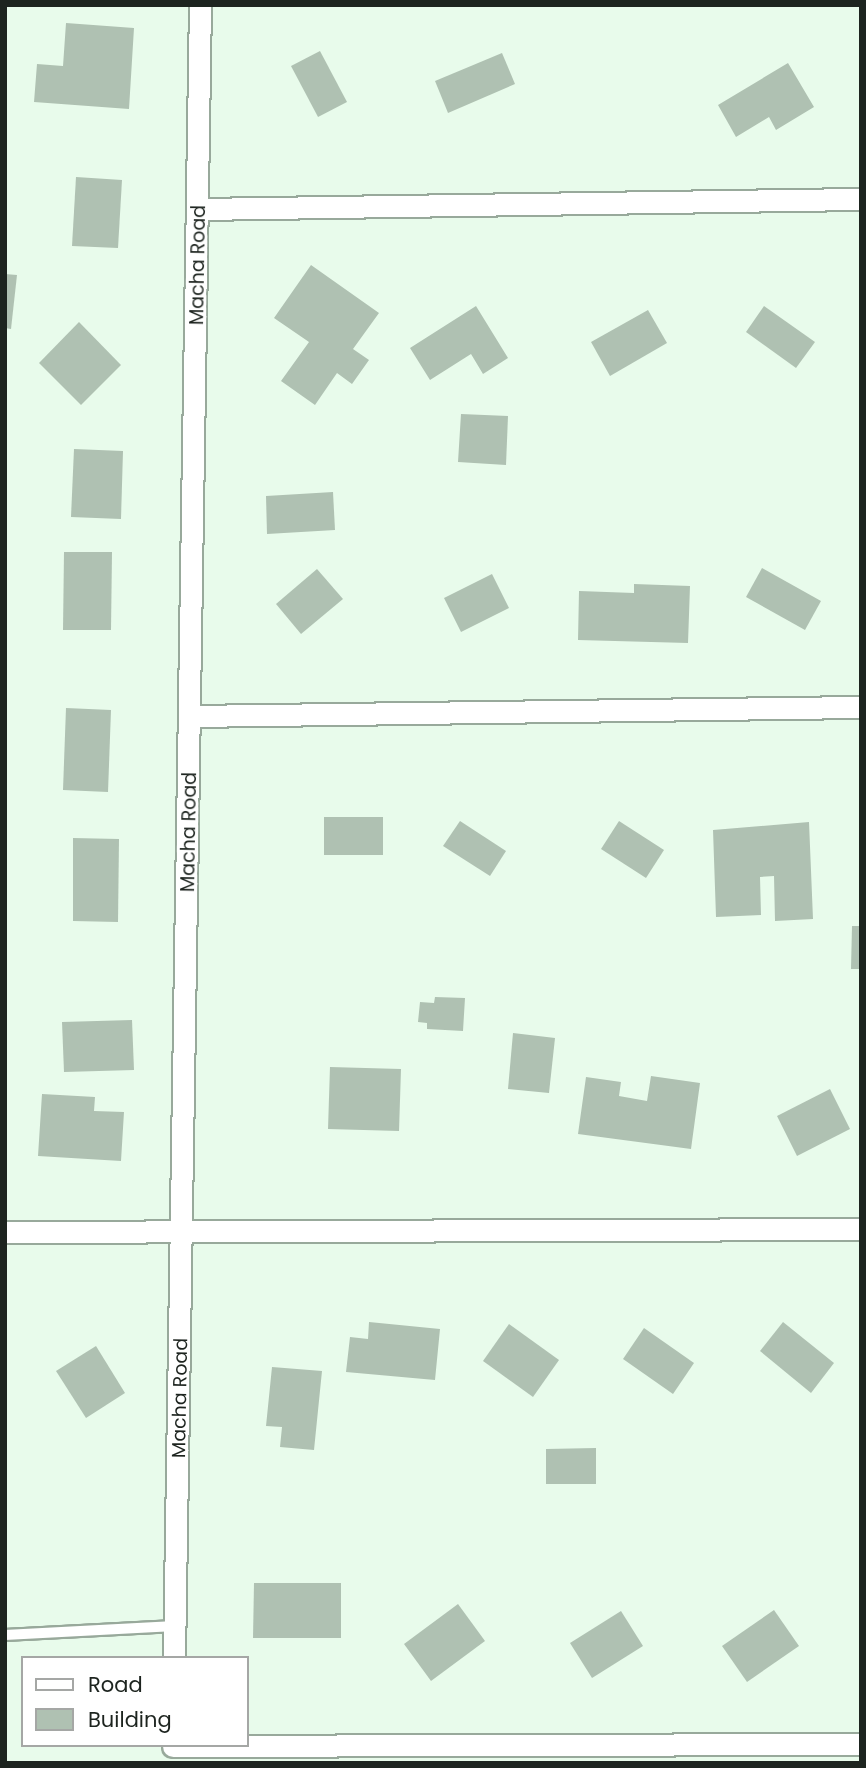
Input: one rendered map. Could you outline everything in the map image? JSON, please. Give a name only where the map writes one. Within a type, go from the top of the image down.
[{"type":"street","name":"Macha Road","points":[[174,1656],[183,1232],[200,5]]},
{"type":"street","points":[[199,209],[861,199]]},
{"type":"street","points":[[190,716],[861,707]]},
{"type":"street","points":[[5,1232],[861,1229]]},
{"type":"street","points":[[248,1745],[861,1744]]},
{"type":"lane","points":[[5,1635],[175,1626]]},
{"type":"building","points":[[66,23],[134,28],[129,109],[34,102],[37,64],[63,66]]},
{"type":"building","points":[[320,51],[347,102],[318,117],[291,66]]},
{"type":"building","points":[[502,53],[515,84],[448,113],[435,81]]},
{"type":"building","points":[[788,63],[814,107],[776,130],[769,117],[736,137],[718,105]]},
{"type":"building","points":[[76,177],[122,180],[118,248],[72,246]]},
{"type":"building","points":[[311,265],[379,313],[353,349],[369,360],[352,384],[337,373],[315,405],[281,381],[309,342],[274,318]]},
{"type":"building","points":[[5,274],[17,275],[11,329],[5,328]]},
{"type":"building","points":[[476,306],[508,358],[483,374],[471,354],[430,380],[410,348]]},
{"type":"building","points":[[764,306],[815,342],[796,368],[746,332]]},
{"type":"building","points":[[648,310],[667,343],[610,376],[591,342]]},
{"type":"building","points":[[79,322],[121,365],[81,405],[39,363]]},
{"type":"building","points":[[461,414],[508,416],[506,465],[458,462]]},
{"type":"building","points":[[74,449],[123,451],[121,519],[71,517]]},
{"type":"building","points":[[333,492],[335,530],[267,534],[266,496]]},
{"type":"building","points":[[64,552],[112,552],[111,630],[63,630]]},
{"type":"building","points":[[762,568],[821,601],[805,630],[746,597]]},
{"type":"building","points":[[317,569],[343,599],[301,634],[276,604]]},
{"type":"building","points":[[492,574],[509,608],[461,632],[444,598]]},
{"type":"building","points":[[634,584],[690,586],[688,643],[578,640],[579,591],[634,593]]},
{"type":"building","points":[[66,708],[111,710],[108,792],[63,790]]},
{"type":"building","points":[[324,817],[383,817],[383,855],[324,855]]},
{"type":"building","points":[[460,821],[506,851],[490,876],[443,846]]},
{"type":"building","points":[[619,821],[664,850],[646,878],[601,849]]},
{"type":"building","points":[[809,822],[813,919],[775,921],[774,876],[760,877],[761,915],[716,917],[713,830]]},
{"type":"building","points":[[73,838],[119,839],[118,922],[73,921]]},
{"type":"building","points":[[852,926],[861,926],[861,969],[851,969]]},
{"type":"building","points":[[435,997],[465,998],[463,1031],[427,1029],[427,1023],[418,1022],[420,1002],[434,1003]]},
{"type":"building","points":[[132,1020],[134,1070],[64,1072],[62,1022]]},
{"type":"building","points":[[513,1033],[555,1038],[549,1093],[508,1089]]},
{"type":"building","points":[[330,1067],[401,1069],[399,1131],[328,1129]]},
{"type":"building","points":[[651,1076],[700,1083],[691,1149],[578,1134],[586,1077],[621,1082],[619,1096],[647,1101]]},
{"type":"building","points":[[830,1089],[850,1129],[797,1156],[777,1116]]},
{"type":"building","points":[[42,1094],[95,1097],[94,1111],[124,1112],[121,1161],[38,1156]]},
{"type":"building","points":[[369,1322],[440,1329],[435,1380],[346,1372],[350,1337],[368,1339]]},
{"type":"building","points":[[783,1322],[834,1363],[811,1393],[760,1351]]},
{"type":"building","points":[[509,1324],[559,1360],[533,1397],[483,1361]]},
{"type":"building","points":[[644,1328],[694,1363],[673,1394],[623,1359]]},
{"type":"building","points":[[96,1346],[125,1393],[86,1418],[56,1371]]},
{"type":"building","points":[[272,1367],[322,1371],[314,1450],[280,1447],[282,1427],[266,1426]]},
{"type":"building","points":[[596,1448],[596,1484],[546,1484],[546,1449]]},
{"type":"building","points":[[254,1583],[341,1583],[341,1638],[253,1638]]},
{"type":"building","points":[[458,1604],[485,1641],[431,1681],[404,1644]]},
{"type":"building","points":[[774,1610],[799,1646],[747,1682],[722,1646]]},
{"type":"building","points":[[621,1611],[643,1646],[592,1678],[570,1643]]}]
